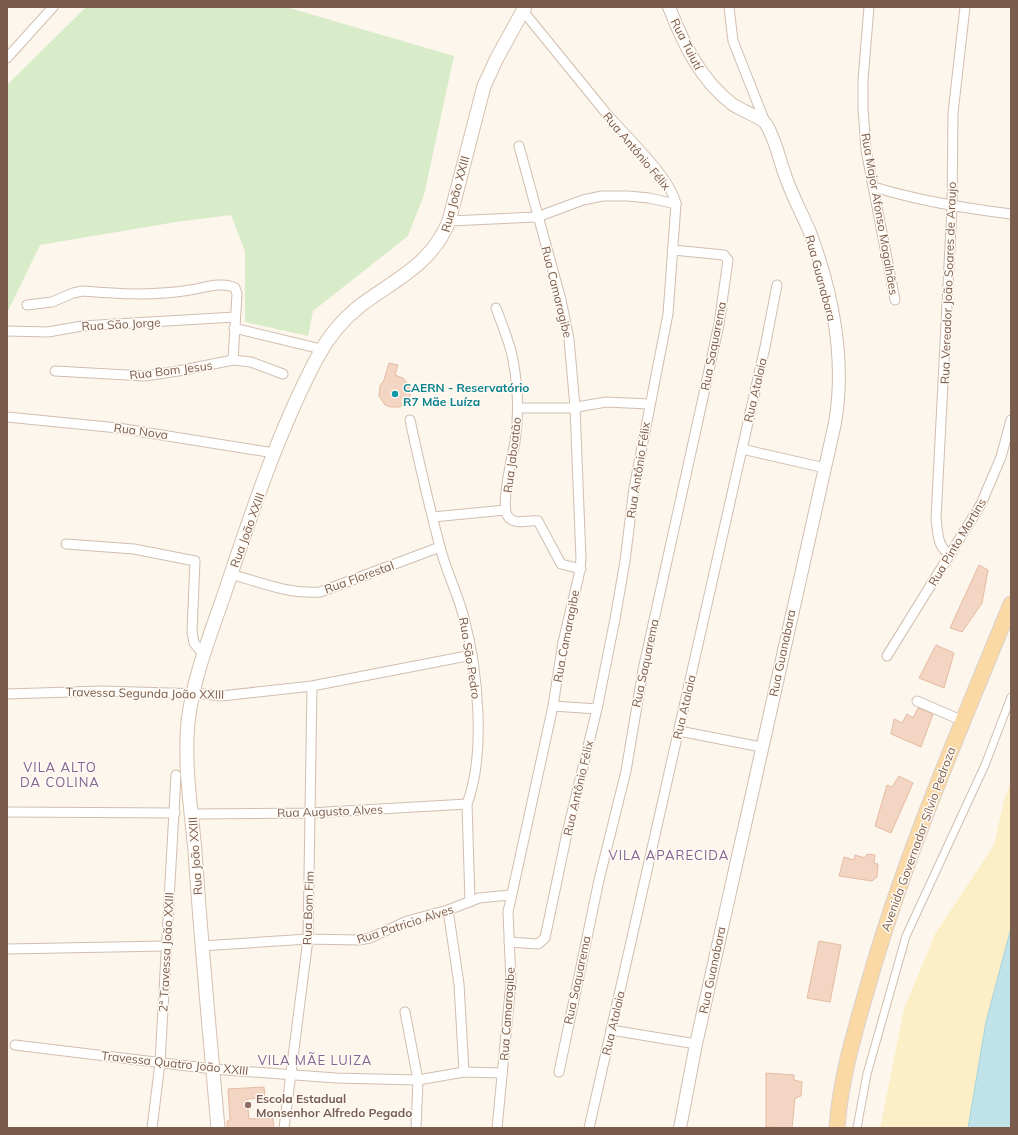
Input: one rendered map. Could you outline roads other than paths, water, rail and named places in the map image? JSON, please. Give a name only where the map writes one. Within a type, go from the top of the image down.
[{"type":"main road","name":"Rua João XXIII","points":[[218,1128],[201,946],[187,756],[188,722],[193,694],[204,655],[231,574],[274,452],[304,382],[321,349],[335,330],[350,314],[423,261],[439,243],[449,221],[484,86],[496,58],[524,9]]},
{"type":"main road","name":"Avenida Governador Sílvio Pedroza","points":[[837,1128],[840,1103],[853,1040],[889,913],[928,808],[1011,604]]},
{"type":"street","points":[[7,58],[53,7]]},
{"type":"street","name":"Rua Tuiutí","points":[[669,7],[685,45],[706,79],[718,93],[734,106],[765,122]]},
{"type":"street","points":[[730,7],[733,41],[765,122]]},
{"type":"street","name":"Rua Major Afonso Magalhães","points":[[869,7],[863,108],[866,150],[896,300]]},
{"type":"street","name":"Rua Vereador João Soares de Araujo","points":[[951,554],[942,548],[940,544],[936,519],[952,207],[953,113],[965,7]]},
{"type":"street","name":"Rua Antônio Félix","points":[[509,942],[538,944],[546,938],[570,818],[598,709],[618,605],[634,488],[649,404],[668,314],[676,204],[672,192],[660,175],[606,113],[524,9]]},
{"type":"street","name":"Rua Guanabara","points":[[680,1128],[696,1044],[838,406],[839,366],[834,324],[827,290],[809,230],[787,182],[776,145],[765,122]]},
{"type":"street","name":"Rua Camaragibe","points":[[497,1128],[510,989],[507,919],[553,706],[563,642],[580,569],[581,549],[575,407],[566,319],[537,217],[519,146]]},
{"type":"street","points":[[874,187],[904,196],[952,207],[1011,214]]},
{"type":"street","points":[[449,221],[537,217],[583,200],[602,196],[649,198],[676,204]]},
{"type":"street","name":"Rua Saquarema","points":[[560,1072],[582,958],[626,771],[645,663],[714,346],[728,260],[724,255],[672,250]]},
{"type":"street","name":"Rua Atalaia","points":[[589,1128],[742,450],[777,285]]},
{"type":"street","points":[[26,305],[52,302],[73,292],[83,291],[123,294],[164,294],[219,286],[235,288],[234,360]]},
{"type":"street","name":"Rua Jaboatão","points":[[496,308],[513,360],[518,408],[505,510]]},
{"type":"street","name":"Rua São Jorge","points":[[7,331],[48,332],[82,326],[235,317]]},
{"type":"street","points":[[234,328],[321,349]]},
{"type":"street","name":"Rua Bom Jesus","points":[[55,371],[145,376],[234,360],[251,362],[283,374]]},
{"type":"street","points":[[518,408],[575,407],[606,402],[649,404]]},
{"type":"street","name":"Rua Nova","points":[[7,417],[118,428],[274,452]]},
{"type":"street","name":"Rua São Pedro","points":[[410,420],[440,547],[464,619],[472,656],[477,697],[477,745],[474,778],[467,804],[470,902]]},
{"type":"street","name":"Rua Pinto Martins","points":[[887,656],[981,504],[1007,440],[1011,420]]},
{"type":"street","points":[[742,450],[825,468]]},
{"type":"street","points":[[434,517],[505,510],[514,521],[538,521],[561,564],[580,569]]},
{"type":"street","points":[[66,544],[134,549],[195,561],[192,632],[194,643],[204,655]]},
{"type":"street","name":"Rua Florestal","points":[[231,574],[287,591],[300,593],[320,592],[440,547]]},
{"type":"street","name":"Travessa Segunda João XXIII","points":[[7,694],[102,691],[221,696],[312,686],[472,656]]},
{"type":"street","name":"Rua Bom Fim","points":[[284,1128],[308,939],[312,686]]},
{"type":"street","points":[[857,1128],[867,1074],[906,936],[985,765],[1011,697]]},
{"type":"street","points":[[917,702],[963,721]]},
{"type":"street","points":[[553,706],[598,709]]},
{"type":"street","points":[[679,731],[762,747]]},
{"type":"street","name":"2ª Travessa João XXIII","points":[[152,1128],[160,1063],[176,775]]},
{"type":"street","name":"Rua Augusto Alves","points":[[192,814],[309,813],[467,804]]},
{"type":"street","points":[[7,812],[175,813]]},
{"type":"street","name":"Rua Patricio Alves","points":[[201,946],[308,939],[359,940],[370,938],[407,921],[448,910],[485,896],[511,895]]},
{"type":"street","points":[[448,910],[459,984],[464,1072]]},
{"type":"street","points":[[7,949],[166,946]]},
{"type":"street","points":[[405,1012],[418,1080],[416,1128]]},
{"type":"street","points":[[611,1030],[696,1044]]},
{"type":"street","name":"Travessa Quatro João XXIII","points":[[15,1045],[213,1070],[336,1078],[418,1080],[464,1072],[502,1073]]},
{"type":"water","points":[[1011,928],[1011,1128],[968,1128],[986,1022]]},
{"type":"place","name":"CAERN - Reservatório R7 Mãe Luíza","points":[[395,394]]},
{"type":"place","name":"Escola Estadual Monsenhor Alfredo Pegado","points":[[248,1105]]},
{"type":"district","name":"VILA ALTO DA COLINA","points":[[60,774]]},
{"type":"district","name":"VILA APARECIDA","points":[[669,855]]},
{"type":"district","name":"VILA MÃE LUIZA","points":[[315,1060]]}]
